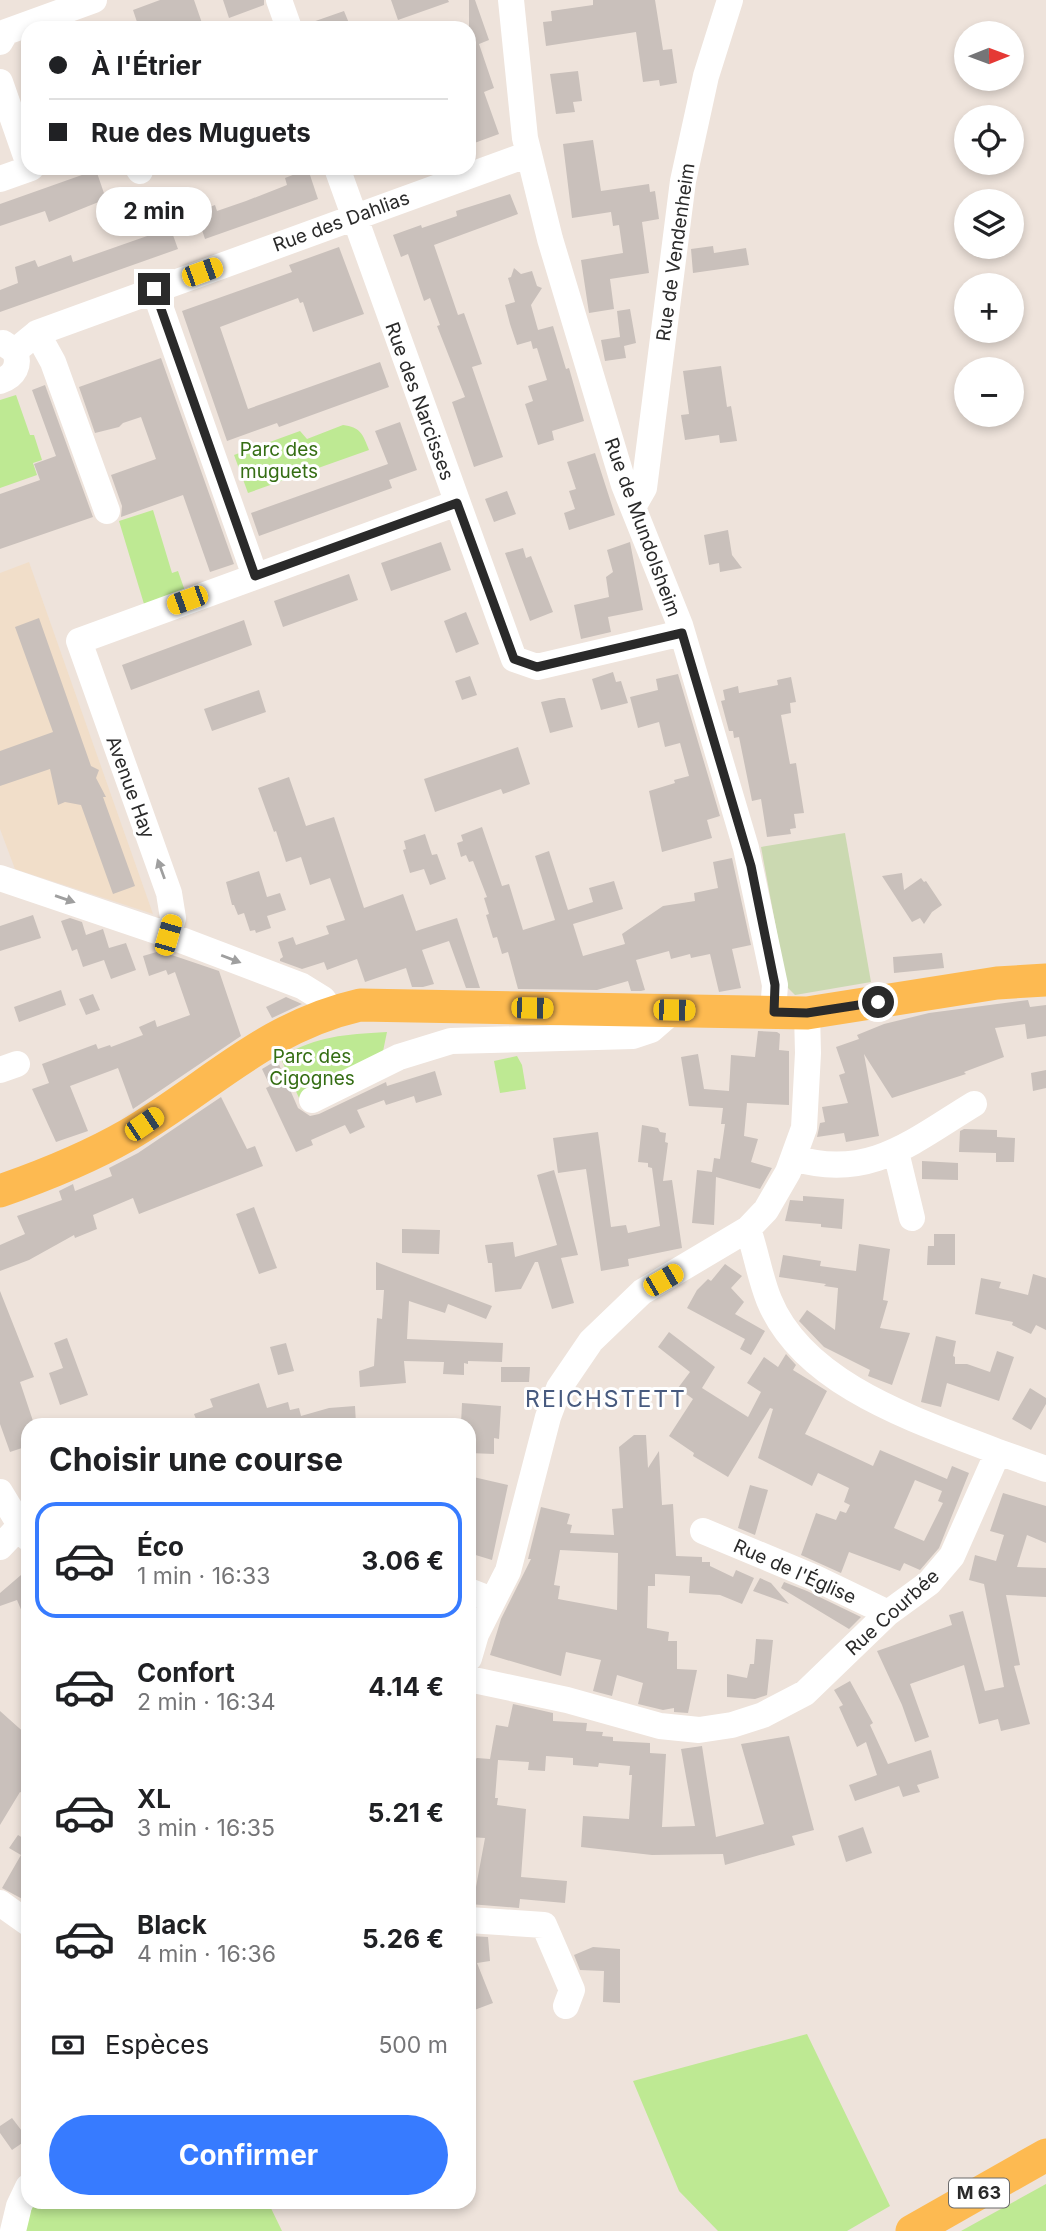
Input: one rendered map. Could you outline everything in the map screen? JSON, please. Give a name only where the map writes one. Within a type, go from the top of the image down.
[{"type":"main road","points":[[0,1191],[46,1174],[129,1135],[270,1039],[327,1005],[807,1013],[997,983],[1046,980]]},
{"type":"main road","name":"M 63","points":[[912,2231],[1046,2155]]},
{"type":"street","points":[[36,21],[94,0]]},
{"type":"street","points":[[279,0],[286,21]]},
{"type":"street","name":"Rue de Mundolsheim","points":[[511,0],[525,138],[550,239],[624,485],[682,633],[751,866],[775,985],[774,1012]]},
{"type":"street","name":"Rue de Vendenheim","points":[[633,507],[643,488],[683,181],[706,76],[730,0]]},
{"type":"street","points":[[0,42],[6,32],[21,27]]},
{"type":"street","points":[[0,82],[21,142]]},
{"type":"street","name":"Rue des Dahlias","points":[[476,173],[529,154]]},
{"type":"street","points":[[0,179],[21,171]]},
{"type":"street","name":"Rue des Narcisses","points":[[339,175],[514,659],[537,667],[682,633]]},
{"type":"street","name":"Rue des Dahlias","points":[[37,332],[470,175]]},
{"type":"street","points":[[154,289],[255,576],[457,503]]},
{"type":"street","points":[[0,381],[13,374],[17,365],[7,347],[37,332],[53,362],[107,511]]},
{"type":"street","name":"Avenue Hay","points":[[168,935],[173,918],[169,893],[79,641],[255,576]]},
{"type":"street","points":[[0,878],[168,935],[302,986],[327,1005]]},
{"type":"street","points":[[312,1100],[399,1057],[451,1041],[634,1036],[651,1030],[674,1010]]},
{"type":"street","points":[[476,1628],[481,1595],[508,1571],[548,1417],[565,1378],[591,1341],[642,1292],[748,1229],[766,1210],[802,1138],[808,1053],[807,1013]]},
{"type":"street","points":[[794,1158],[809,1163],[849,1165],[878,1160],[974,1104]]},
{"type":"street","points":[[895,1152],[912,1218]]},
{"type":"street","points":[[748,1229],[769,1301],[790,1338],[824,1371],[916,1420],[1046,1469]]},
{"type":"street","name":"Rue Courbée","points":[[476,1681],[566,1700],[660,1726],[699,1730],[732,1726],[764,1716],[805,1693],[888,1613],[929,1583],[952,1556],[998,1452]]},
{"type":"street","points":[[0,1492],[21,1527]]},
{"type":"street","name":"Rue de l'Église","points":[[702,1531],[813,1577],[888,1613]]},
{"type":"street","points":[[0,1547],[21,1534]]},
{"type":"street","points":[[0,1903],[21,1918]]},
{"type":"street","points":[[476,1920],[544,1925],[572,1990],[566,2006]]},
{"type":"street","points":[[0,2200],[21,2182]]},
{"type":"street","points":[[13,2231],[21,2202]]},
{"type":"shaded area","points":[[29,562],[153,914],[15,869],[0,829],[0,573]]},
{"type":"green space","points":[[16,395],[42,460],[33,463],[37,475],[0,488],[0,400]]},
{"type":"green space","name":"Parc des muguets","points":[[343,425],[360,432],[369,450],[248,493],[234,455],[300,431],[307,439]]},
{"type":"green space","points":[[153,510],[172,573],[178,571],[185,591],[144,604],[119,521]]},
{"type":"green space","points":[[845,833],[871,982],[795,995],[787,987],[761,847]]},
{"type":"green space","name":"Parc des Cigognes","points":[[387,1032],[381,1061],[300,1100],[280,1057],[332,1037]]},
{"type":"green space","points":[[517,1056],[522,1065],[526,1089],[500,1093],[494,1061]]},
{"type":"green space","points":[[807,2034],[890,2206],[847,2231],[718,2231],[679,2191],[633,2081]]},
{"type":"green space","points":[[1046,2184],[1046,2231],[961,2231]]},
{"type":"green space","points":[[29,2209],[271,2209],[282,2231],[25,2231]]},
{"type":"building","points":[[160,0],[194,0],[201,21],[137,21],[133,10]]},
{"type":"building","points":[[223,0],[264,0],[264,5],[229,18]]},
{"type":"building","points":[[391,0],[448,0],[449,2],[398,20]]},
{"type":"building","points":[[469,0],[475,0],[489,40],[479,44],[494,88],[484,92],[499,134],[476,142],[476,21],[469,21]]},
{"type":"building","points":[[593,0],[655,0],[663,50],[672,49],[677,83],[660,86],[659,80],[643,82],[636,32],[546,46],[543,22],[552,21],[551,11],[593,5]]},
{"type":"building","points":[[344,11],[348,21],[315,21]]},
{"type":"building","points":[[578,71],[582,101],[573,102],[575,112],[556,114],[550,74]]},
{"type":"building","points":[[593,140],[601,191],[649,184],[650,192],[655,191],[659,219],[642,222],[649,273],[610,279],[614,309],[589,313],[581,260],[623,253],[619,225],[613,226],[611,212],[572,218],[563,144]]},
{"type":"building","points":[[82,175],[98,175],[106,199],[49,222],[45,211],[0,226],[0,204]]},
{"type":"building","points":[[310,175],[318,199],[205,239],[196,212],[215,205],[217,211],[246,201],[287,185],[285,178]]},
{"type":"building","points":[[510,194],[518,214],[434,245],[458,315],[464,313],[482,364],[472,367],[503,457],[474,467],[452,402],[465,397],[437,326],[440,325],[430,298],[424,301],[408,254],[401,257],[393,235],[457,216],[456,211]]},
{"type":"building","points":[[169,224],[178,249],[0,312],[0,290],[18,283],[15,267],[35,260],[38,267],[71,255],[73,262],[150,235],[149,231]]},
{"type":"building","points":[[713,246],[714,253],[746,248],[749,265],[693,273],[691,249]]},
{"type":"building","points":[[339,247],[364,314],[313,332],[303,302],[300,303],[298,298],[220,327],[248,409],[380,362],[389,387],[279,427],[277,423],[227,441],[182,311],[292,272],[289,265]]},
{"type":"building","points":[[514,268],[521,274],[532,271],[537,286],[542,288],[531,305],[538,330],[553,326],[566,369],[569,368],[584,421],[552,431],[554,440],[538,445],[525,404],[533,401],[528,386],[547,380],[537,348],[533,349],[531,341],[517,345],[510,324],[505,305],[515,302],[508,278]]},
{"type":"building","points":[[630,309],[636,343],[624,346],[626,358],[605,361],[601,340],[620,337],[617,311]]},
{"type":"building","points":[[161,358],[234,564],[210,572],[183,495],[121,517],[122,506],[111,475],[156,459],[141,417],[119,427],[95,433],[79,387]]},
{"type":"building","points":[[721,366],[727,407],[731,406],[737,441],[720,443],[719,435],[685,440],[681,415],[689,414],[683,371]]},
{"type":"building","points":[[45,385],[93,517],[0,549],[0,494],[40,480],[34,464],[56,456],[32,390]]},
{"type":"building","points":[[400,422],[417,470],[389,480],[392,488],[259,536],[251,513],[388,464],[375,431]]},
{"type":"building","points":[[595,453],[615,515],[569,530],[564,513],[575,509],[569,491],[576,489],[567,462]]},
{"type":"building","points":[[507,491],[516,514],[494,522],[485,499]]},
{"type":"building","points":[[728,530],[732,555],[742,568],[720,572],[719,563],[709,565],[704,535]]},
{"type":"building","points":[[441,542],[451,570],[391,591],[381,563]]},
{"type":"building","points":[[630,542],[643,610],[608,617],[611,632],[581,639],[574,605],[609,597],[606,577],[613,572],[607,550]]},
{"type":"building","points":[[523,548],[526,558],[531,556],[553,612],[530,621],[505,553]]},
{"type":"building","points":[[349,574],[358,600],[283,627],[274,601]]},
{"type":"building","points":[[466,612],[479,644],[456,653],[444,621]]},
{"type":"building","points":[[39,618],[91,766],[99,770],[96,778],[106,797],[103,797],[135,886],[113,894],[81,805],[65,802],[58,805],[50,769],[0,786],[0,751],[53,732],[15,627]]},
{"type":"building","points":[[244,620],[252,645],[131,690],[122,665]]},
{"type":"building","points":[[613,672],[616,682],[621,681],[628,703],[601,710],[592,679]]},
{"type":"building","points":[[678,674],[720,816],[707,820],[712,838],[662,852],[649,791],[689,776],[680,743],[665,747],[659,722],[638,728],[630,697],[658,690],[656,679]]},
{"type":"building","points":[[470,676],[477,695],[462,700],[455,681]]},
{"type":"building","points":[[791,677],[796,702],[790,703],[791,713],[781,715],[790,764],[796,763],[804,813],[794,814],[796,828],[790,829],[791,834],[767,837],[761,799],[752,801],[739,737],[734,738],[733,731],[729,731],[721,701],[725,700],[723,690],[738,686],[739,693],[778,685],[777,680]]},
{"type":"building","points":[[259,690],[266,712],[212,731],[204,709]]},
{"type":"building","points":[[565,698],[573,727],[550,733],[541,702]]},
{"type":"building","points":[[518,747],[530,784],[503,794],[501,789],[435,812],[424,779]]},
{"type":"building","points":[[289,777],[306,826],[334,817],[364,908],[403,894],[416,931],[457,918],[480,988],[466,988],[449,941],[422,950],[434,984],[423,987],[412,987],[406,968],[365,982],[357,959],[327,970],[324,962],[302,969],[280,961],[283,957],[278,942],[293,937],[296,945],[329,934],[326,926],[345,920],[330,878],[310,885],[301,857],[286,862],[276,831],[274,832],[258,788]]},
{"type":"building","points":[[482,827],[502,886],[509,884],[523,930],[555,920],[535,856],[549,851],[568,910],[593,902],[589,888],[614,881],[623,909],[573,924],[583,956],[625,944],[622,934],[663,906],[695,901],[694,893],[718,888],[713,862],[732,858],[751,945],[732,949],[741,988],[719,992],[710,954],[691,958],[690,954],[671,959],[669,951],[636,960],[645,990],[631,991],[628,981],[597,990],[518,989],[508,952],[502,954],[497,937],[493,938],[486,915],[489,914],[484,898],[487,897],[473,861],[469,862],[466,855],[461,857],[457,843],[463,841],[461,835]]},
{"type":"building","points":[[425,834],[432,855],[437,854],[446,879],[430,885],[424,869],[410,873],[403,850],[406,849],[404,841]]},
{"type":"building","points":[[259,871],[267,897],[280,893],[286,910],[267,916],[271,928],[256,933],[255,930],[250,931],[244,913],[238,915],[232,905],[226,882]]},
{"type":"building","points":[[902,873],[904,890],[921,878],[926,881],[942,905],[932,912],[924,924],[920,918],[912,922],[882,876]]},
{"type":"building","points":[[33,915],[41,938],[0,951],[0,926]]},
{"type":"building","points":[[70,918],[82,922],[86,935],[103,929],[109,948],[126,943],[136,970],[111,979],[104,960],[83,967],[77,949],[72,951],[61,921]]},
{"type":"building","points":[[160,951],[219,971],[241,1036],[133,1109],[118,1068],[70,1086],[88,1131],[56,1142],[32,1089],[49,1083],[42,1064],[96,1044],[98,1049],[110,1045],[111,1047],[143,1035],[139,1027],[155,1020],[157,1027],[190,1015],[175,972],[168,975],[166,970],[149,976],[143,956]]},
{"type":"building","points":[[942,953],[944,968],[894,973],[893,957]]},
{"type":"building","points":[[61,990],[66,1005],[19,1022],[14,1007]]},
{"type":"building","points":[[93,994],[100,1010],[86,1015],[79,999]]},
{"type":"building","points":[[286,997],[302,1004],[272,1018],[266,1007]]},
{"type":"building","points":[[1028,1000],[1030,1007],[1046,1005],[1046,1036],[1027,1039],[1025,1024],[995,1028],[1004,1057],[964,1072],[966,1074],[892,1098],[864,1054],[879,1136],[846,1142],[844,1133],[817,1137],[820,1123],[825,1122],[822,1107],[848,1103],[839,1075],[845,1073],[836,1047],[859,1039],[857,1035],[884,1024],[929,1013]]},
{"type":"building","points":[[758,1031],[777,1032],[780,1034],[779,1050],[789,1051],[789,1105],[747,1103],[744,1136],[758,1139],[751,1162],[772,1168],[760,1189],[716,1177],[714,1225],[692,1223],[697,1170],[712,1172],[714,1158],[720,1159],[725,1124],[721,1124],[723,1108],[689,1106],[681,1057],[698,1054],[704,1089],[729,1091],[731,1055],[755,1057]]},
{"type":"building","points":[[277,1060],[298,1108],[310,1116],[386,1082],[387,1086],[435,1071],[442,1095],[416,1103],[414,1096],[386,1105],[384,1100],[357,1110],[365,1127],[350,1134],[345,1125],[311,1140],[313,1145],[296,1152],[266,1088],[270,1086],[262,1069]]},
{"type":"building","points":[[1046,1070],[1046,1088],[1033,1091],[1031,1073]]},
{"type":"building","points":[[221,1097],[247,1149],[255,1146],[263,1166],[139,1214],[133,1198],[93,1215],[97,1229],[75,1238],[74,1235],[29,1260],[0,1271],[0,1245],[25,1234],[17,1216],[62,1200],[59,1191],[73,1184],[75,1191],[112,1176],[109,1168],[138,1153]]},
{"type":"building","points":[[642,1125],[658,1128],[660,1132],[666,1133],[665,1142],[668,1143],[663,1181],[672,1180],[682,1248],[628,1259],[629,1266],[601,1271],[586,1169],[558,1173],[553,1138],[598,1132],[611,1227],[626,1225],[628,1233],[660,1226],[652,1168],[648,1167],[648,1163],[638,1162]]},
{"type":"building","points":[[997,1130],[997,1137],[1015,1138],[1014,1162],[996,1162],[996,1153],[959,1152],[960,1131]]},
{"type":"building","points":[[922,1161],[958,1163],[958,1180],[922,1179]]},
{"type":"building","points":[[554,1170],[578,1255],[561,1258],[574,1303],[552,1309],[538,1262],[535,1262],[521,1289],[495,1292],[492,1263],[488,1263],[485,1245],[513,1242],[515,1257],[557,1245],[537,1175]]},
{"type":"building","points":[[803,1196],[844,1199],[842,1229],[785,1221],[790,1200],[803,1201]]},
{"type":"building","points":[[254,1207],[277,1268],[259,1274],[236,1214]]},
{"type":"building","points":[[402,1229],[440,1230],[439,1254],[402,1253]]},
{"type":"building","points":[[934,1234],[955,1234],[955,1265],[927,1265],[928,1246],[934,1246]]},
{"type":"building","points":[[859,1244],[890,1249],[883,1300],[888,1301],[880,1328],[910,1333],[892,1385],[868,1376],[870,1370],[824,1347],[799,1321],[807,1310],[835,1330],[838,1288],[779,1277],[783,1255],[821,1261],[820,1266],[856,1271]]},
{"type":"building","points":[[376,1262],[492,1306],[486,1319],[448,1304],[445,1313],[409,1301],[407,1339],[503,1343],[502,1362],[468,1361],[468,1364],[464,1363],[464,1375],[443,1374],[444,1362],[404,1361],[406,1383],[360,1387],[359,1371],[374,1366],[377,1318],[382,1319],[384,1290],[376,1290]]},
{"type":"building","points":[[725,1264],[742,1276],[731,1288],[744,1302],[735,1314],[765,1331],[751,1355],[740,1349],[745,1339],[687,1308],[697,1290],[708,1279],[711,1281]]},
{"type":"building","points":[[1033,1274],[1046,1278],[1046,1330],[1036,1325],[1031,1334],[1012,1325],[1013,1322],[975,1314],[981,1278],[1001,1282],[999,1288],[1028,1295]]},
{"type":"building","points":[[0,1291],[34,1377],[20,1382],[32,1418],[21,1418],[21,1448],[10,1452],[0,1424]]},
{"type":"building","points":[[669,1332],[715,1367],[702,1388],[748,1417],[761,1392],[747,1383],[764,1357],[778,1367],[786,1354],[796,1365],[793,1370],[827,1391],[805,1434],[873,1466],[880,1450],[947,1479],[952,1466],[969,1473],[939,1548],[920,1570],[904,1563],[900,1571],[849,1552],[841,1573],[801,1555],[816,1513],[836,1520],[840,1511],[846,1513],[850,1505],[844,1502],[849,1488],[818,1473],[812,1486],[758,1458],[773,1409],[770,1408],[728,1477],[693,1456],[694,1453],[669,1436],[693,1399],[678,1388],[690,1372],[658,1347]],"holes":[[[915,1480],[942,1491],[938,1501],[943,1503],[924,1541],[894,1528]]]},
{"type":"building","points":[[936,1336],[956,1341],[953,1356],[955,1364],[967,1364],[990,1372],[997,1351],[1014,1357],[999,1401],[947,1383],[941,1407],[921,1402]]},
{"type":"building","points":[[67,1338],[88,1395],[60,1405],[49,1373],[63,1368],[54,1343]]},
{"type":"building","points":[[286,1343],[294,1371],[278,1375],[270,1347]]},
{"type":"building","points":[[501,1367],[530,1367],[529,1382],[501,1382]]},
{"type":"building","points":[[259,1383],[267,1408],[288,1402],[290,1410],[299,1408],[301,1416],[329,1408],[355,1406],[356,1418],[196,1418],[194,1414],[213,1407],[210,1399]]},
{"type":"building","points":[[1030,1388],[1046,1398],[1046,1404],[1031,1430],[1012,1419]]},
{"type":"building","points":[[462,1403],[501,1406],[499,1439],[494,1438],[494,1454],[476,1453],[476,1418],[461,1418]]},
{"type":"building","points":[[634,1435],[646,1435],[648,1468],[659,1451],[662,1505],[673,1504],[676,1556],[702,1557],[702,1562],[710,1562],[710,1566],[733,1577],[736,1570],[754,1578],[742,1604],[720,1595],[689,1593],[690,1576],[655,1574],[655,1586],[648,1586],[647,1628],[669,1632],[668,1641],[677,1641],[677,1669],[697,1670],[688,1713],[674,1712],[674,1708],[663,1710],[638,1704],[643,1683],[617,1675],[612,1696],[593,1691],[601,1660],[566,1652],[561,1676],[490,1655],[501,1619],[531,1559],[528,1559],[541,1507],[570,1514],[567,1524],[572,1525],[570,1533],[614,1535],[612,1509],[623,1508],[619,1447]],"holes":[[[560,1550],[618,1553],[617,1610],[558,1599],[560,1586],[554,1585]]]},
{"type":"building","points":[[476,1478],[508,1485],[492,1560],[476,1555]]},
{"type":"building","points":[[750,1485],[768,1490],[755,1535],[738,1528]]},
{"type":"building","points":[[1003,1493],[1046,1506],[1046,1543],[1027,1535],[1017,1567],[1046,1568],[1046,1597],[1006,1595],[1020,1665],[1014,1666],[1030,1724],[1001,1731],[998,1719],[979,1724],[964,1665],[910,1684],[929,1737],[915,1742],[902,1705],[877,1651],[952,1625],[949,1615],[963,1611],[985,1691],[1004,1687],[984,1584],[969,1580],[975,1555],[996,1561],[1004,1535],[990,1531]]},
{"type":"building","points":[[21,1575],[21,1609],[17,1600],[0,1606],[0,1593]]},
{"type":"building","points":[[760,1578],[771,1583],[789,1604],[753,1591]]},
{"type":"building","points":[[784,1582],[861,1617],[849,1629],[781,1588]]},
{"type":"building","points":[[756,1639],[773,1640],[767,1695],[755,1699],[727,1697],[727,1674],[747,1678],[750,1664],[754,1664]]},
{"type":"building","points":[[850,1681],[873,1723],[870,1725],[888,1764],[931,1750],[939,1778],[917,1785],[920,1792],[903,1797],[899,1786],[855,1801],[849,1785],[877,1775],[866,1742],[857,1747],[839,1707],[843,1705],[834,1690]]},
{"type":"building","points":[[513,1704],[553,1713],[553,1721],[587,1723],[586,1731],[603,1732],[602,1736],[613,1737],[613,1741],[650,1743],[650,1753],[666,1754],[662,1827],[695,1826],[681,1749],[702,1746],[716,1837],[764,1824],[741,1744],[789,1736],[814,1830],[792,1836],[795,1845],[725,1865],[723,1854],[652,1855],[581,1847],[583,1816],[629,1819],[632,1775],[629,1775],[630,1766],[599,1763],[598,1767],[573,1765],[573,1758],[546,1756],[545,1771],[528,1770],[529,1762],[498,1760],[495,1798],[498,1798],[497,1805],[526,1809],[521,1877],[567,1881],[565,1903],[520,1899],[519,1908],[476,1905],[476,1887],[485,1838],[476,1837],[476,1759],[490,1759],[496,1725],[508,1727]]},
{"type":"building","points":[[0,1711],[21,1730],[21,1792],[0,1825]]},
{"type":"building","points":[[863,1827],[872,1853],[846,1862],[838,1836]]},
{"type":"building","points":[[18,1835],[21,1837],[21,1855],[9,1848]]},
{"type":"building","points":[[21,1855],[21,1898],[2,1888]]},
{"type":"building","points":[[476,1936],[488,1937],[490,1961],[477,1963],[493,2003],[476,2009]]},
{"type":"building","points":[[593,1947],[620,1949],[620,2003],[603,2002],[604,1971],[580,1970],[574,1955]]},
{"type":"building","points":[[12,2118],[21,2130],[21,2144],[12,2150],[0,2133],[0,2126]]},
{"type":"district","name":"REICHSTETT","points":[[606,1399]]},
{"type":"route","points":[[154,289],[255,576],[457,503],[514,659],[537,667],[682,633],[751,866],[775,985],[774,1012],[807,1013],[878,1002]]}]
